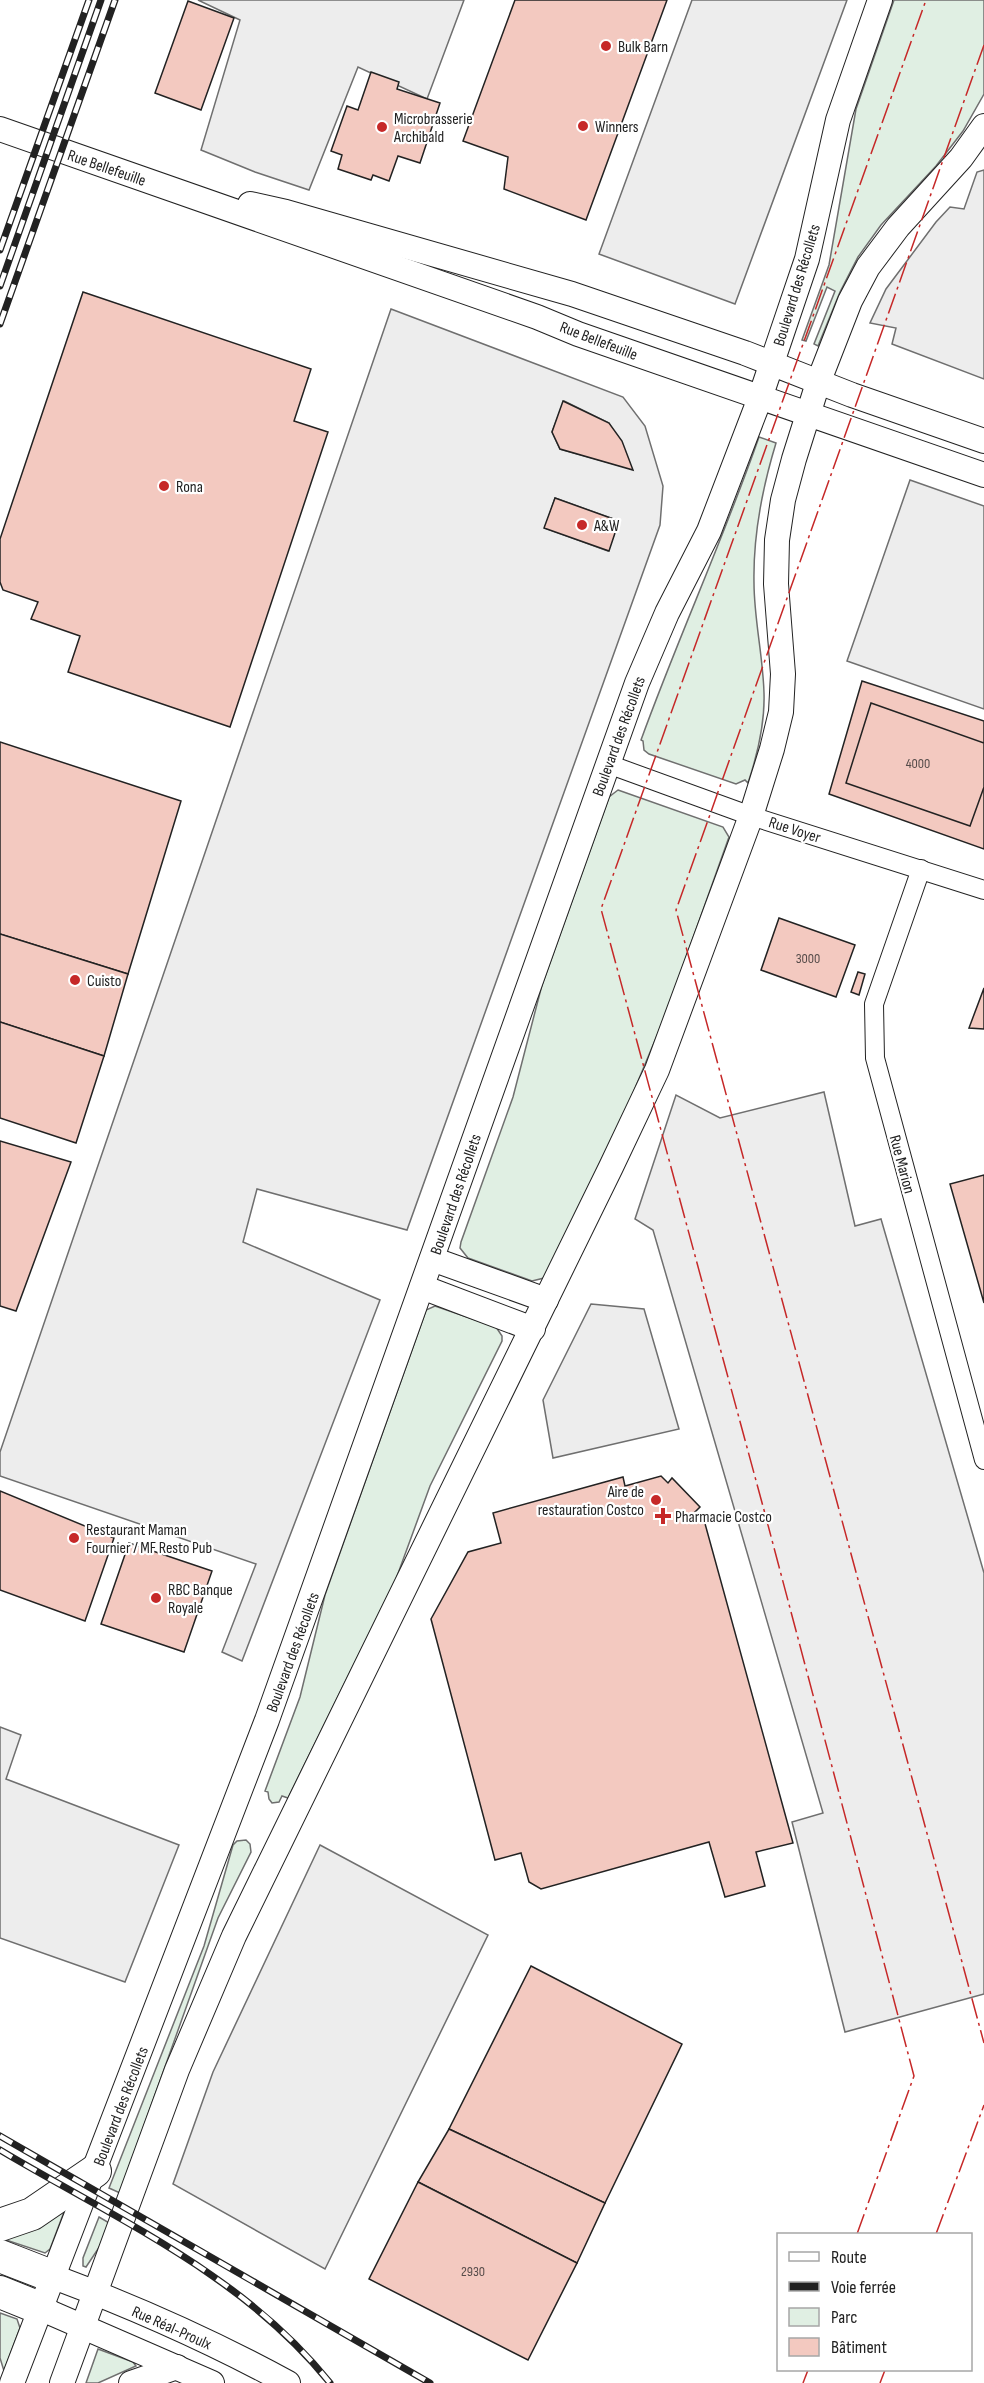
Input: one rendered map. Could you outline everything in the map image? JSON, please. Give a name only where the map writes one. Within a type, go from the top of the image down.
[{"type":"highway","points":[[0,2224],[26,2217],[39,2210],[95,2171]]},
{"type":"highway","points":[[0,2256],[54,2277]]},
{"type":"highway","points":[[0,2292],[42,2309]]},
{"type":"main road","name":"Boulevard des Récollets","points":[[12,2383],[267,1720],[649,653],[709,531],[760,398],[809,253],[838,120],[880,0]]},
{"type":"main road","points":[[62,2383],[177,2070],[234,1936],[657,1070],[751,816],[772,749],[781,712],[783,674],[776,584],[777,540],[788,479],[808,413],[850,301],[872,262],[898,227],[961,158],[984,126]]},
{"type":"main road","name":"Rue Bellefeuille","points":[[0,129],[984,475]]},
{"type":"main road","name":"Rue Bellefeuille","points":[[215,205],[240,202],[285,212],[572,294],[771,363],[818,383],[984,441]]},
{"type":"main road","points":[[432,1259],[546,1300]]},
{"type":"main road","points":[[422,1287],[532,1329]]},
{"type":"main road","name":"Rue Réal-Proulx","points":[[54,2277],[96,2292],[242,2358],[288,2383]]},
{"type":"main road","points":[[42,2309],[212,2383]]},
{"type":"main road","points":[[131,2383],[177,2367]]},
{"type":"street","name":"Rue Voyer","points":[[608,764],[751,816],[984,890]]},
{"type":"street","name":"Rue Marion","points":[[921,869],[874,1004],[875,1058],[984,1460]]},
{"type":"green space","points":[[894,0],[984,0],[984,94],[963,131],[936,166],[881,225],[858,257],[840,292],[818,346],[814,344],[835,291],[827,287],[806,341],[802,340],[829,265],[856,109]]},
{"type":"green space","points":[[759,437],[776,443],[759,512],[754,565],[755,610],[764,693],[763,716],[758,750],[748,783],[745,780],[736,784],[649,754],[644,750],[641,740]]},
{"type":"green space","points":[[618,790],[723,827],[729,837],[666,1014],[628,1105],[544,1278],[532,1281],[468,1258],[460,1248],[461,1242],[513,1097],[542,985],[609,797]]},
{"type":"green space","points":[[435,1306],[496,1327],[502,1336],[502,1341],[430,1486],[396,1579],[288,1798],[282,1796],[279,1802],[272,1803],[268,1792],[265,1791],[300,1697],[325,1595],[426,1310]]},
{"type":"green space","points":[[246,1840],[250,1844],[251,1852],[218,1918],[120,2193],[109,2188],[204,1946],[233,1845],[237,1841]]},
{"type":"green space","points":[[58,2210],[64,2212],[50,2249],[45,2253],[0,2238]]},
{"type":"green space","points":[[99,2217],[111,2224],[86,2267],[83,2266],[83,2258]]},
{"type":"green space","points":[[0,2313],[17,2319],[20,2328],[4,2371],[0,2358]]},
{"type":"green space","points":[[98,2349],[133,2362],[136,2366],[98,2383],[86,2383]]},
{"type":"shaded area","points":[[198,0],[464,0],[427,99],[358,67],[309,190],[255,172],[201,150],[240,20]]},
{"type":"shaded area","points":[[692,0],[847,0],[735,304],[599,254]]},
{"type":"shaded area","points":[[984,170],[984,379],[892,344],[896,328],[870,323],[886,289],[936,222],[950,207],[964,209],[977,172]]},
{"type":"shaded area","points":[[391,309],[623,397],[645,426],[663,486],[660,525],[407,1230],[257,1189],[243,1242],[380,1300],[242,1661],[222,1652],[256,1564],[0,1476],[0,1452]],"holes":[[[564,401],[609,423],[632,469],[560,449],[552,432]],[[555,498],[619,521],[608,551],[545,528]]]},
{"type":"shaded area","points":[[910,480],[984,506],[984,709],[847,661]]},
{"type":"shaded area","points":[[824,1092],[855,1226],[881,1219],[984,1573],[984,1994],[845,2032],[792,1822],[823,1813],[653,1230],[635,1219],[676,1095],[720,1118]]},
{"type":"shaded area","points":[[591,1304],[644,1309],[679,1429],[553,1458],[543,1400]]},
{"type":"shaded area","points":[[0,1727],[21,1735],[6,1779],[179,1845],[125,1982],[0,1938]]},
{"type":"shaded area","points":[[320,1845],[488,1935],[325,2269],[173,2184],[213,2072]]},
{"type":"building","points":[[515,0],[667,0],[586,220],[504,189],[508,157],[463,141]]},
{"type":"building","points":[[188,1],[234,18],[201,110],[155,93]]},
{"type":"building","points":[[371,72],[399,82],[397,89],[440,103],[420,163],[398,156],[389,181],[373,175],[371,180],[338,169],[342,155],[331,151],[347,106],[358,110]]},
{"type":"building","name":"Rona","points":[[83,292],[311,369],[294,421],[328,432],[230,727],[68,672],[80,636],[31,619],[38,602],[3,590],[0,582],[0,539]]},
{"type":"building","points":[[563,401],[609,423],[622,441],[633,470],[560,449],[552,432]]},
{"type":"building","name":"A&W","points":[[555,498],[619,521],[609,551],[544,528]]},
{"type":"building","points":[[862,681],[984,721],[984,849],[829,794]]},
{"type":"building","points":[[871,703],[984,743],[984,787],[970,826],[846,783]]},
{"type":"building","points":[[0,742],[181,801],[128,974],[0,934]]},
{"type":"building","points":[[779,918],[855,945],[836,997],[761,970]]},
{"type":"building","points":[[0,934],[128,974],[104,1056],[0,1022]]},
{"type":"building","points":[[858,972],[865,974],[859,995],[851,992]]},
{"type":"building","points":[[984,988],[984,1029],[969,1028]]},
{"type":"building","points":[[0,1022],[104,1056],[76,1143],[0,1118]]},
{"type":"building","points":[[0,1141],[71,1162],[16,1311],[0,1306]]},
{"type":"building","points":[[984,1175],[984,1303],[950,1184]]},
{"type":"building","points":[[661,1476],[668,1483],[672,1478],[700,1507],[695,1512],[704,1520],[793,1843],[756,1852],[765,1886],[725,1897],[709,1842],[541,1889],[529,1882],[521,1853],[495,1860],[431,1619],[468,1552],[501,1543],[493,1513],[623,1477],[625,1486]]},
{"type":"building","points":[[0,1491],[114,1538],[85,1621],[0,1590]]},
{"type":"building","name":"RBC Banque Royale","points":[[129,1543],[212,1571],[184,1652],[101,1624]]},
{"type":"building","points":[[531,1966],[682,2044],[605,2203],[449,2129]]},
{"type":"building","points":[[449,2129],[605,2203],[577,2263],[418,2182]]},
{"type":"building","points":[[418,2182],[577,2263],[528,2360],[369,2279]]},
{"type":"railway","points":[[0,250],[89,0]]},
{"type":"railway","points":[[0,286],[101,0]]},
{"type":"railway","points":[[0,324],[115,0]]},
{"type":"railway","points":[[0,2136],[430,2383]]},
{"type":"railway","points":[[0,2150],[133,2226],[218,2280],[296,2345],[330,2383]]},
{"type":"power","points":[[857,2233],[914,2076],[601,909],[926,0]]},
{"type":"power","points":[[984,45],[676,910],[984,2043]]},
{"type":"power","points":[[936,2233],[984,2105]]},
{"type":"power","points":[[803,2383],[808,2371]]},
{"type":"power","points":[[880,2383],[885,2371]]},
{"type":"place","name":"Bulk Barn","points":[[606,46]]},
{"type":"place","name":"Winners","points":[[583,126]]},
{"type":"place","name":"Microbrasserie Archibald","points":[[382,127]]},
{"type":"place","name":"Rona","points":[[164,486]]},
{"type":"place","name":"A&W","points":[[582,525]]},
{"type":"place","name":"Cuisto","points":[[75,980]]},
{"type":"place","name":"Aire de restauration Costco","points":[[656,1500]]},
{"type":"place","name":"Pharmacie Costco","points":[[663,1516]]},
{"type":"place","name":"Restaurant Maman Fournier / MF Resto Pub","points":[[74,1538]]},
{"type":"place","name":"RBC Banque Royale","points":[[156,1598]]}]
